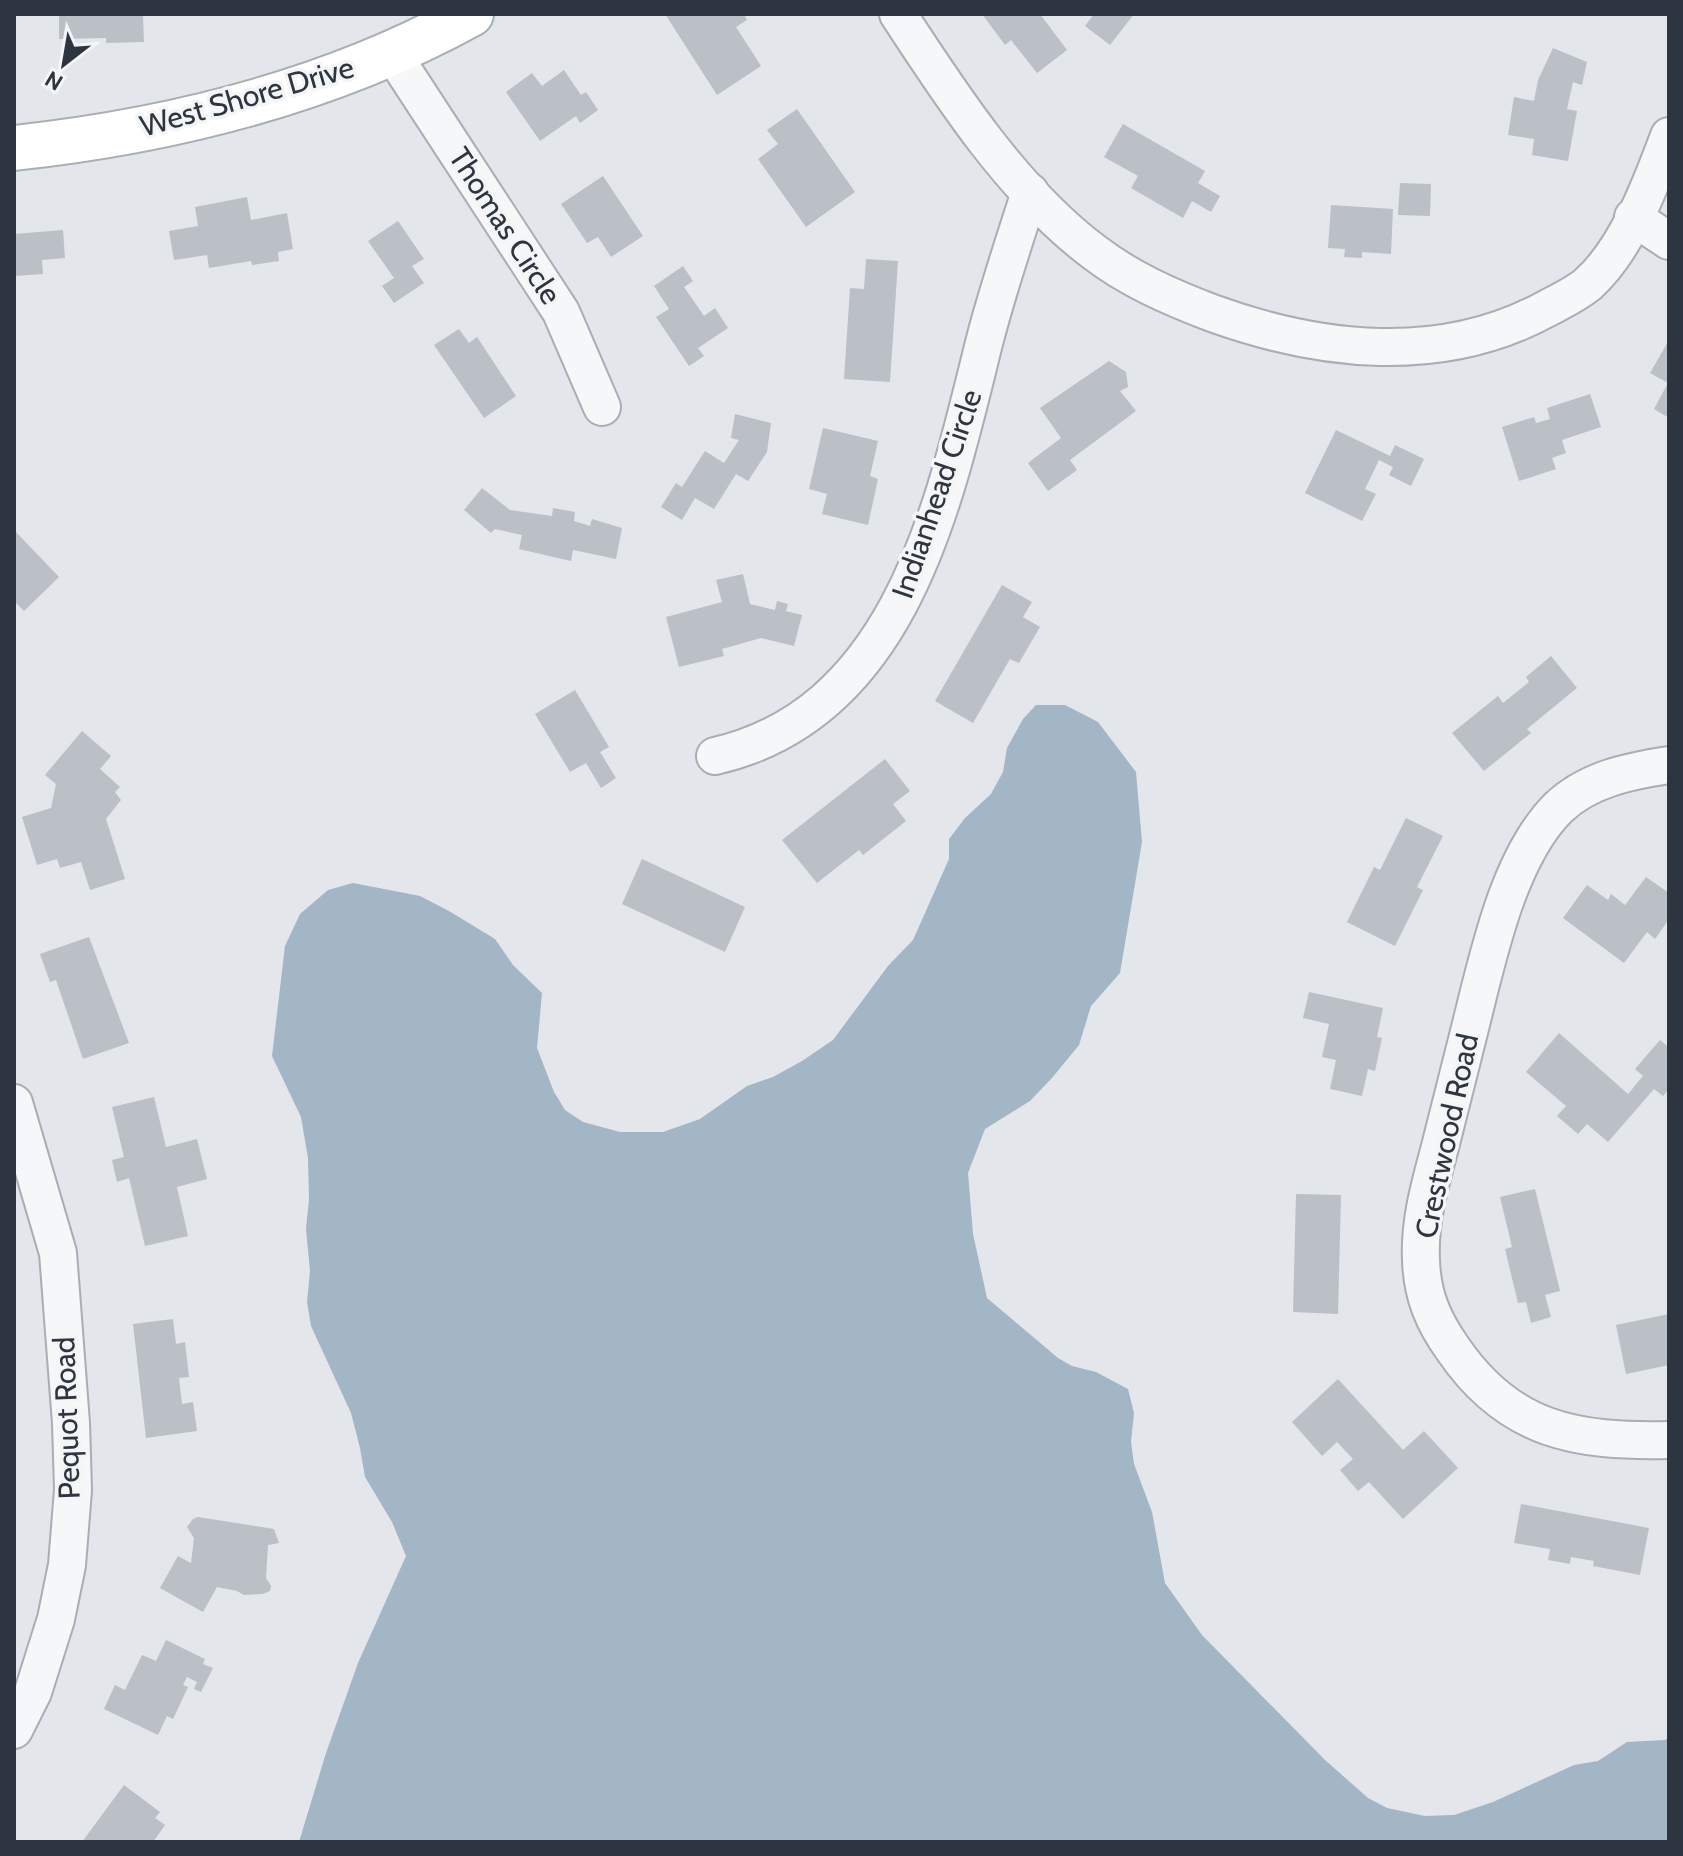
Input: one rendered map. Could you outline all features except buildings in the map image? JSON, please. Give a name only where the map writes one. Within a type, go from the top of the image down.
[{"type":"main road","name":"West Shore Drive","points":[[14,148],[164,126],[300,87],[392,53],[471,14]]},
{"type":"street","points":[[898,14],[982,135],[1030,192],[1093,252],[1143,284],[1248,326],[1308,341],[1356,347],[1402,348],[1487,334],[1529,318],[1589,283],[1617,251],[1669,136]]},
{"type":"street","name":"Thomas Circle","points":[[392,53],[561,312],[602,407]]},
{"type":"street","name":"Indianhead Circle","points":[[715,756],[747,749],[797,725],[834,694],[870,653],[901,606],[947,485],[985,339],[1030,192]]},
{"type":"street","points":[[1633,217],[1669,241]]},
{"type":"street","name":"Crestwood Road","points":[[1669,765],[1628,772],[1591,785],[1558,808],[1532,844],[1513,882],[1496,930],[1431,1179],[1422,1223],[1421,1260],[1425,1299],[1439,1330],[1485,1389],[1514,1412],[1545,1426],[1582,1436],[1623,1441],[1669,1440]]},
{"type":"street","name":"Pequot Road","points":[[14,1103],[58,1253],[73,1490],[67,1565],[56,1619],[33,1692],[14,1730]]},
{"type":"water","points":[[1036,705],[1065,705],[1098,722],[1136,772],[1142,842],[1120,973],[1091,1006],[1079,1045],[1052,1078],[1030,1101],[985,1129],[968,1173],[973,1234],[987,1298],[1058,1358],[1072,1366],[1096,1372],[1128,1389],[1134,1413],[1131,1442],[1134,1464],[1152,1512],[1165,1583],[1202,1635],[1325,1760],[1368,1798],[1387,1808],[1425,1816],[1454,1815],[1493,1802],[1574,1765],[1598,1761],[1627,1742],[1665,1740],[1669,1737],[1669,1842],[299,1842],[358,1663],[406,1556],[392,1522],[365,1477],[351,1413],[311,1326],[307,1302],[310,1271],[306,1229],[308,1158],[301,1117],[272,1056],[285,946],[300,914],[328,890],[353,883],[420,896],[449,911],[495,939],[513,965],[542,993],[537,1048],[554,1092],[565,1110],[583,1122],[620,1132],[663,1132],[700,1119],[747,1086],[773,1077],[833,1040],[888,966],[913,940],[949,859],[949,839],[965,818],[991,794],[1003,772],[1007,748],[1023,719]]}]
